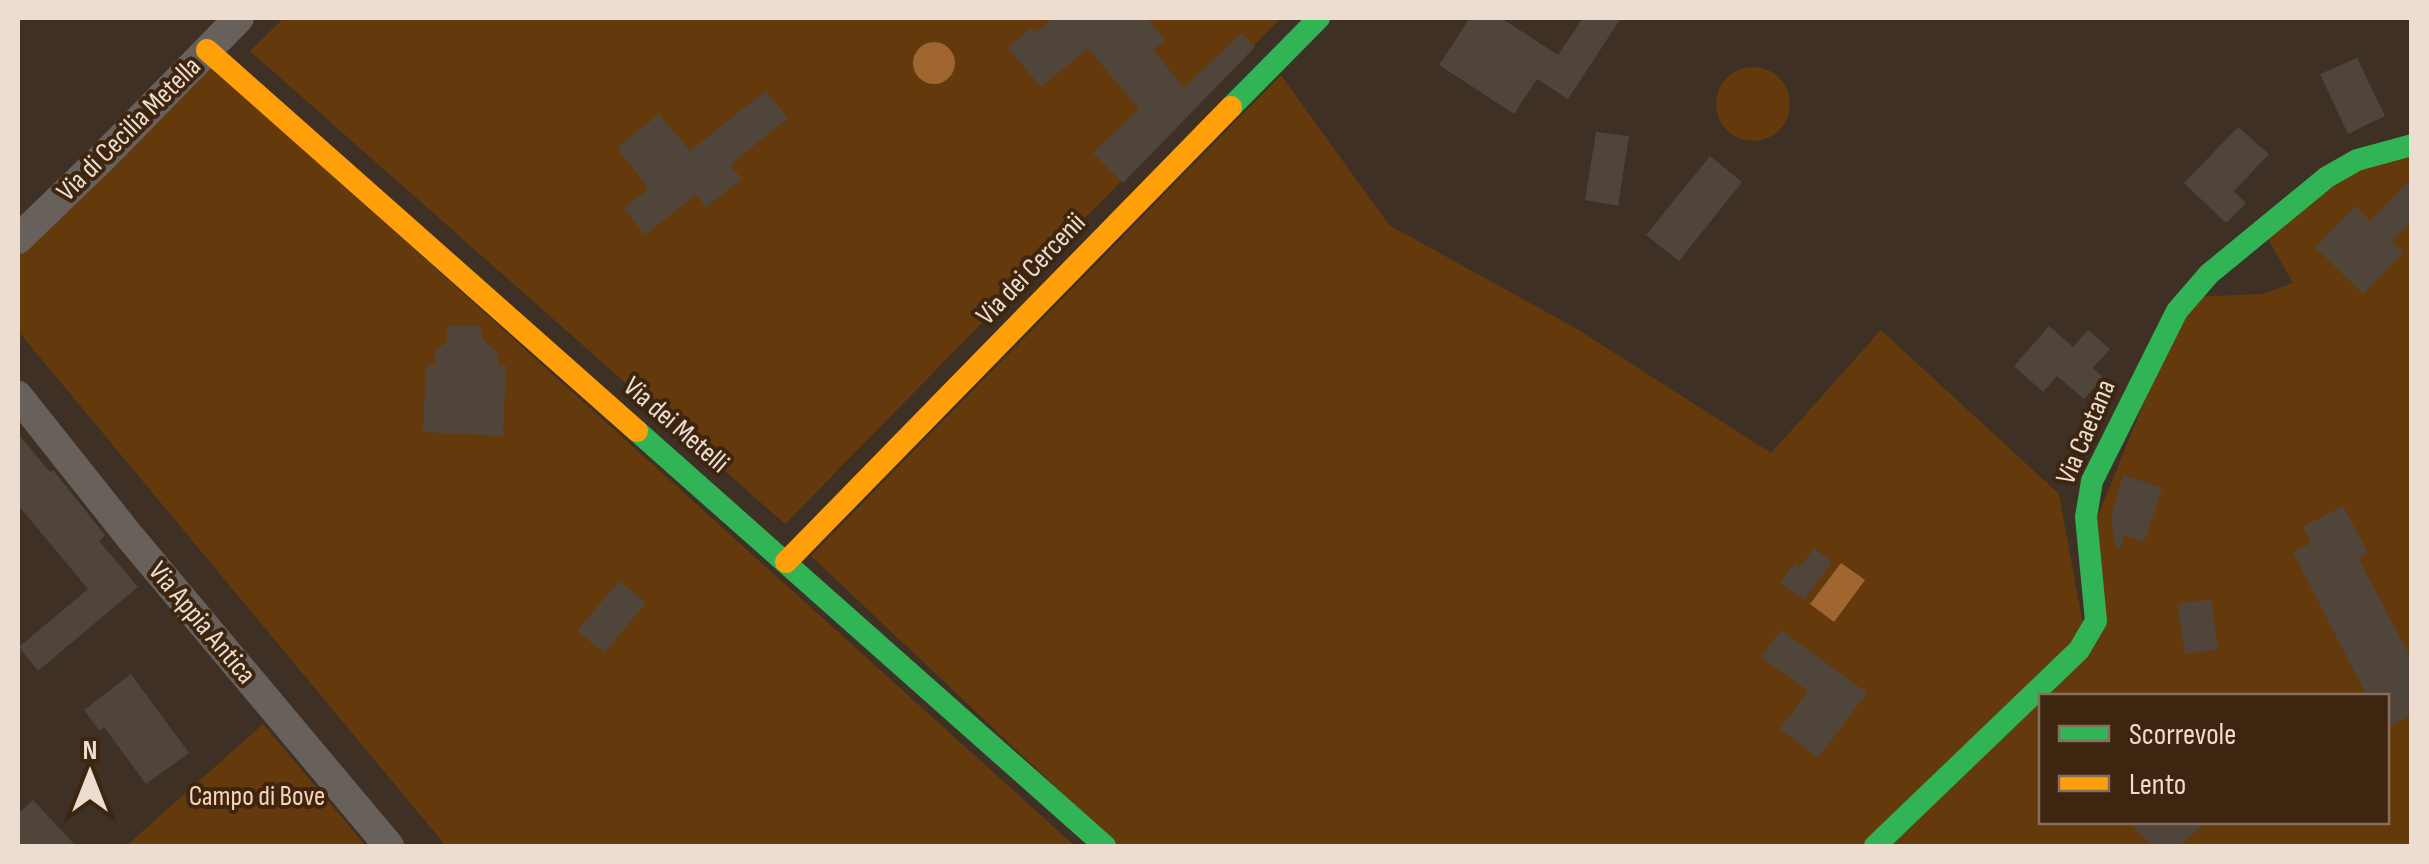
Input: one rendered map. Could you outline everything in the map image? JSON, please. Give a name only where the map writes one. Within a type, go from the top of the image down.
[{"type":"street","name":"Via di Cecilia Metella","points":[[18,239],[239,18]]},
{"type":"street","name":"Via dei Cercenii","points":[[786,562],[1319,18]]},
{"type":"street","name":"Via dei Metelli","points":[[206,50],[1105,846]]},
{"type":"street","name":"Via Caetana","points":[[1876,846],[2079,650],[2092,632],[2096,597],[2086,529],[2089,493],[2096,472],[2187,297],[2208,274],[2327,177],[2357,160],[2412,146]]},
{"type":"street","name":"Via Appia Antica","points":[[18,396],[172,588],[390,846]]},
{"type":"green space","points":[[284,18],[1281,18],[785,524],[250,51]]},
{"type":"green space","points":[[208,63],[1075,846],[446,846],[18,331],[18,252]]},
{"type":"green space","points":[[1753,67],[1779,78],[1790,104],[1779,130],[1753,141],[1727,130],[1716,104],[1727,78]]},
{"type":"green space","points":[[1281,75],[1389,225],[1577,329],[1771,453],[1881,330],[2059,494],[2084,630],[2088,540],[2187,297],[2262,294],[2293,283],[2268,239],[2354,167],[2411,152],[2411,846],[1118,846],[811,556]]},
{"type":"green space","name":"Campo di Bove","points":[[263,724],[366,846],[126,846]]},
{"type":"shaded area","points":[[934,42],[949,48],[955,63],[949,78],[934,84],[919,78],[913,63],[919,48]]},
{"type":"shaded area","points":[[1841,563],[1865,580],[1834,622],[1810,604]]},
{"type":"building","points":[[1054,18],[1147,18],[1165,40],[1153,50],[1184,88],[1241,33],[1255,47],[1123,183],[1093,153],[1139,109],[1088,48],[1041,87],[1008,48],[1031,28],[1035,33]]},
{"type":"building","points":[[1470,18],[1501,18],[1558,55],[1583,18],[1621,18],[1568,99],[1537,79],[1514,114],[1439,65]]},
{"type":"building","points":[[2357,58],[2385,116],[2348,134],[2320,74]]},
{"type":"building","points":[[766,91],[788,118],[730,165],[742,179],[706,207],[696,194],[645,235],[624,208],[649,188],[617,148],[659,114],[690,151]]},
{"type":"building","points":[[2238,127],[2269,154],[2234,191],[2246,203],[2226,223],[2184,183]]},
{"type":"building","points":[[1596,132],[1629,136],[1618,206],[1585,200]]},
{"type":"building","points":[[1710,156],[1742,182],[1679,261],[1646,235]]},
{"type":"building","points":[[2412,178],[2412,221],[2392,241],[2403,253],[2363,294],[2315,247],[2355,206],[2370,221]]},
{"type":"building","points":[[447,326],[480,326],[483,340],[498,353],[498,365],[506,365],[503,436],[423,432],[426,365],[435,365],[435,350],[447,342]]},
{"type":"building","points":[[2049,326],[2073,347],[2088,330],[2110,349],[2093,368],[2103,378],[2084,399],[2057,376],[2043,392],[2014,366]]},
{"type":"building","points":[[18,434],[50,472],[53,470],[105,535],[99,541],[138,587],[38,671],[19,647],[88,589],[18,505]]},
{"type":"building","points":[[2123,475],[2162,488],[2144,542],[2125,535],[2120,548],[2115,546],[2111,518]]},
{"type":"building","points":[[2343,506],[2368,553],[2358,558],[2412,660],[2412,715],[2389,726],[2389,694],[2366,694],[2293,552],[2311,543],[2303,527]]},
{"type":"building","points":[[1814,548],[1832,562],[1804,600],[1780,583],[1795,563],[1800,567]]},
{"type":"building","points":[[619,581],[646,603],[604,653],[577,631]]},
{"type":"building","points":[[2211,599],[2218,649],[2185,654],[2177,604]]},
{"type":"building","points":[[1781,630],[1867,693],[1818,758],[1780,729],[1808,691],[1761,657]]},
{"type":"building","points":[[131,674],[189,753],[146,784],[104,727],[100,731],[84,710]]},
{"type":"building","points":[[33,800],[76,846],[18,846],[18,814]]},
{"type":"building","points":[[2131,824],[2205,824],[2179,846],[2152,846]]},
{"type":"traffic: fast","points":[[1231,107],[1319,18]]},
{"type":"traffic: fast","points":[[1875,846],[2079,650],[2096,621],[2086,517],[2092,481],[2177,311],[2209,274],[2327,177],[2357,160],[2412,145]]},
{"type":"traffic: fast","points":[[637,431],[1105,846]]},
{"type":"traffic: slow","points":[[207,50],[637,431]]},
{"type":"traffic: slow","points":[[786,562],[1231,107]]}]
